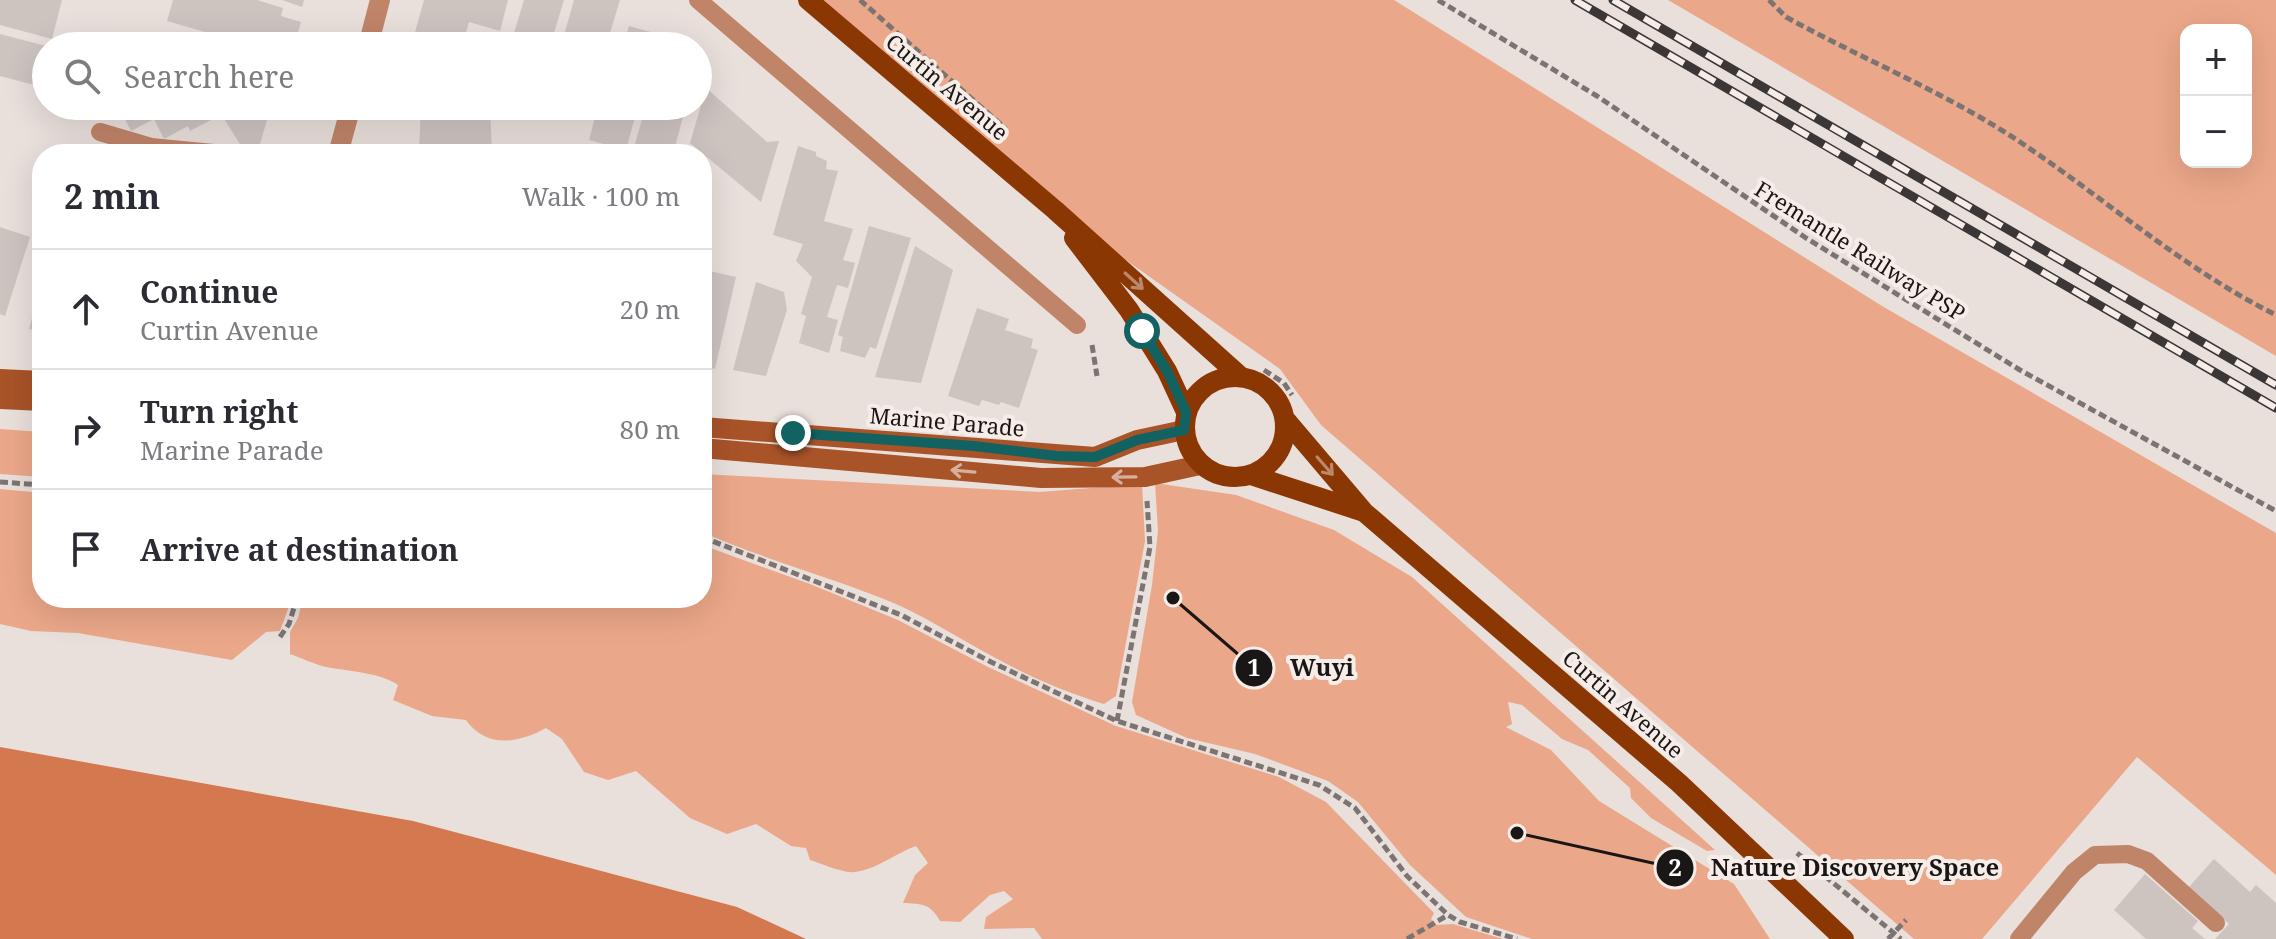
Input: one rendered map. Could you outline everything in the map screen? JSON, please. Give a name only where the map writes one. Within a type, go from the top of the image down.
[{"type":"main road","name":"Curtin Avenue","points":[[808,0],[1055,210],[1240,376]]},
{"type":"main road","name":"Curtin Avenue","points":[[1055,210],[1097,272],[1129,310],[1167,371],[1185,421]]},
{"type":"main road","points":[[1240,376],[1270,390],[1279,403],[1285,419],[1282,447],[1264,469],[1251,475],[1224,477],[1200,465],[1186,443],[1185,421],[1194,397],[1207,385],[1223,378],[1240,376]]},
{"type":"main road","points":[[0,379],[32,381]]},
{"type":"main road","points":[[0,399],[32,401]]},
{"type":"main road","name":"Curtin Avenue","points":[[1285,419],[1364,512],[1679,783],[1844,939]]},
{"type":"main road","name":"Marine Parade","points":[[712,428],[1095,457],[1185,421]]},
{"type":"main road","points":[[712,449],[1041,478],[1145,477],[1200,465]]},
{"type":"main road","name":"Curtin Avenue","points":[[1251,475],[1364,512]]},
{"type":"street","points":[[372,32],[380,0]]},
{"type":"street","points":[[341,144],[347,120]]},
{"type":"lane","points":[[698,0],[1077,325]]},
{"type":"lane","points":[[100,132],[141,144]]},
{"type":"lane","points":[[2019,939],[2074,872],[2095,855],[2128,854],[2147,861],[2216,923]]},
{"type":"path","name":"Fremantle Railway PSP","points":[[1438,0],[1597,96],[1806,238],[2020,370],[2276,511]]},
{"type":"path","points":[[1769,0],[1786,17],[1916,83],[2020,142],[2186,264],[2276,315]]},
{"type":"path","points":[[1117,721],[1150,547],[1145,477]]},
{"type":"path","points":[[0,482],[32,484]]},
{"type":"path","points":[[712,541],[901,615],[991,662],[1117,721],[1319,785],[1355,808],[1407,876],[1448,915],[1460,922],[1517,939]]},
{"type":"path","points":[[280,637],[289,624],[294,608]]},
{"type":"path","points":[[1407,939],[1448,915]]},
{"type":"path","points":[[1888,939],[1906,920]]},
{"type":"shaded area","points":[[822,0],[1394,0],[1882,306],[2276,533],[2276,875],[2137,757],[1982,939],[1914,939],[1321,425],[1280,369],[1082,229]]},
{"type":"shaded area","points":[[1668,0],[2276,0],[2276,356]]},
{"type":"shaded area","points":[[0,429],[32,431],[32,476],[0,474]]},
{"type":"shaded area","points":[[712,475],[1040,492],[1142,484],[1145,541],[1116,696],[1104,704],[1033,677],[896,604],[712,536]]},
{"type":"shaded area","points":[[1155,483],[1236,495],[1334,530],[1412,577],[1715,850],[1707,851],[1651,818],[1631,798],[1630,788],[1588,750],[1562,739],[1522,705],[1508,702],[1512,724],[1506,727],[1551,750],[1599,801],[1734,884],[1770,939],[1532,939],[1466,917],[1410,865],[1358,802],[1328,781],[1255,754],[1187,738],[1136,715],[1132,702],[1158,531]]},
{"type":"shaded area","points":[[0,489],[32,492],[32,608],[288,608],[280,631],[266,632],[232,660],[78,633],[31,631],[0,624]]},
{"type":"shaded area","points":[[712,549],[898,620],[988,667],[1116,726],[1279,777],[1326,802],[1434,913],[1431,919],[1437,925],[1453,924],[1503,939],[1042,939],[1034,928],[984,929],[986,917],[1013,899],[1004,891],[990,895],[960,922],[940,921],[925,906],[903,903],[915,875],[928,863],[916,846],[865,870],[848,872],[810,860],[806,848],[791,846],[756,824],[727,834],[690,818],[636,771],[608,780],[584,772],[562,739],[546,728],[514,740],[493,739],[483,736],[466,720],[432,716],[393,700],[398,685],[391,681],[326,667],[290,654],[290,632],[300,608],[712,608]]},
{"type":"shaded area","points":[[0,747],[413,821],[737,907],[806,939],[0,939]]},
{"type":"building","points":[[0,0],[62,0],[54,32],[32,34],[0,25]]},
{"type":"building","points":[[173,0],[257,0],[283,8],[281,16],[301,22],[298,32],[205,32],[167,21]]},
{"type":"building","points":[[282,0],[304,0],[302,7]]},
{"type":"building","points":[[424,0],[508,0],[500,31],[469,22],[466,32],[415,32]]},
{"type":"building","points":[[524,0],[564,0],[554,32],[514,32]]},
{"type":"building","points":[[574,0],[620,0],[610,32],[565,32]]},
{"type":"building","points":[[629,26],[651,32],[627,32]]},
{"type":"building","points":[[0,34],[32,42],[32,84],[0,76]]},
{"type":"building","points":[[712,93],[767,142],[779,141],[761,202],[712,161],[712,144],[690,143],[697,120],[712,120]]},
{"type":"building","points":[[125,120],[152,120],[131,131]]},
{"type":"building","points":[[154,120],[211,120],[190,131],[188,126],[164,139]]},
{"type":"building","points":[[225,120],[267,120],[260,144],[240,144]]},
{"type":"building","points":[[420,120],[491,120],[492,144],[419,144]]},
{"type":"building","points":[[594,120],[634,120],[628,144],[604,144],[589,140]]},
{"type":"building","points":[[642,120],[682,120],[676,144],[635,144]]},
{"type":"building","points":[[798,146],[816,152],[816,156],[827,161],[826,169],[838,171],[824,221],[853,229],[843,260],[855,263],[848,288],[837,285],[827,317],[838,320],[829,353],[799,343],[806,316],[801,314],[812,277],[796,261],[803,244],[773,235]]},
{"type":"building","points":[[869,226],[911,238],[876,349],[870,347],[865,358],[840,351],[843,337],[838,335]]},
{"type":"building","points":[[0,227],[30,237],[5,316],[0,314]]},
{"type":"building","points":[[915,246],[953,270],[921,383],[875,377]]},
{"type":"building","points":[[712,272],[736,277],[715,369],[712,368]]},
{"type":"building","points":[[756,282],[784,292],[787,310],[766,376],[733,370]]},
{"type":"building","points":[[977,308],[1009,319],[1005,330],[1033,339],[1031,348],[1038,350],[1019,408],[982,400],[979,406],[948,396]]},
{"type":"building","points":[[2214,859],[2250,892],[2256,885],[2276,903],[2276,939],[2215,939],[2229,924],[2188,888]]},
{"type":"building","points":[[2145,874],[2198,921],[2192,928],[2205,939],[2146,939],[2114,910]]},
{"type":"railway","points":[[1575,0],[2276,408]]},
{"type":"railway","points":[[1613,0],[2276,385]]},
{"type":"place","name":"Wuyi","points":[[1173,598]]},
{"type":"place","name":"Nature Discovery Space","points":[[1517,833]]},
{"type":"route","points":[[793,433],[1095,457],[1137,440],[1184,430],[1186,412],[1167,371],[1142,331]]}]
